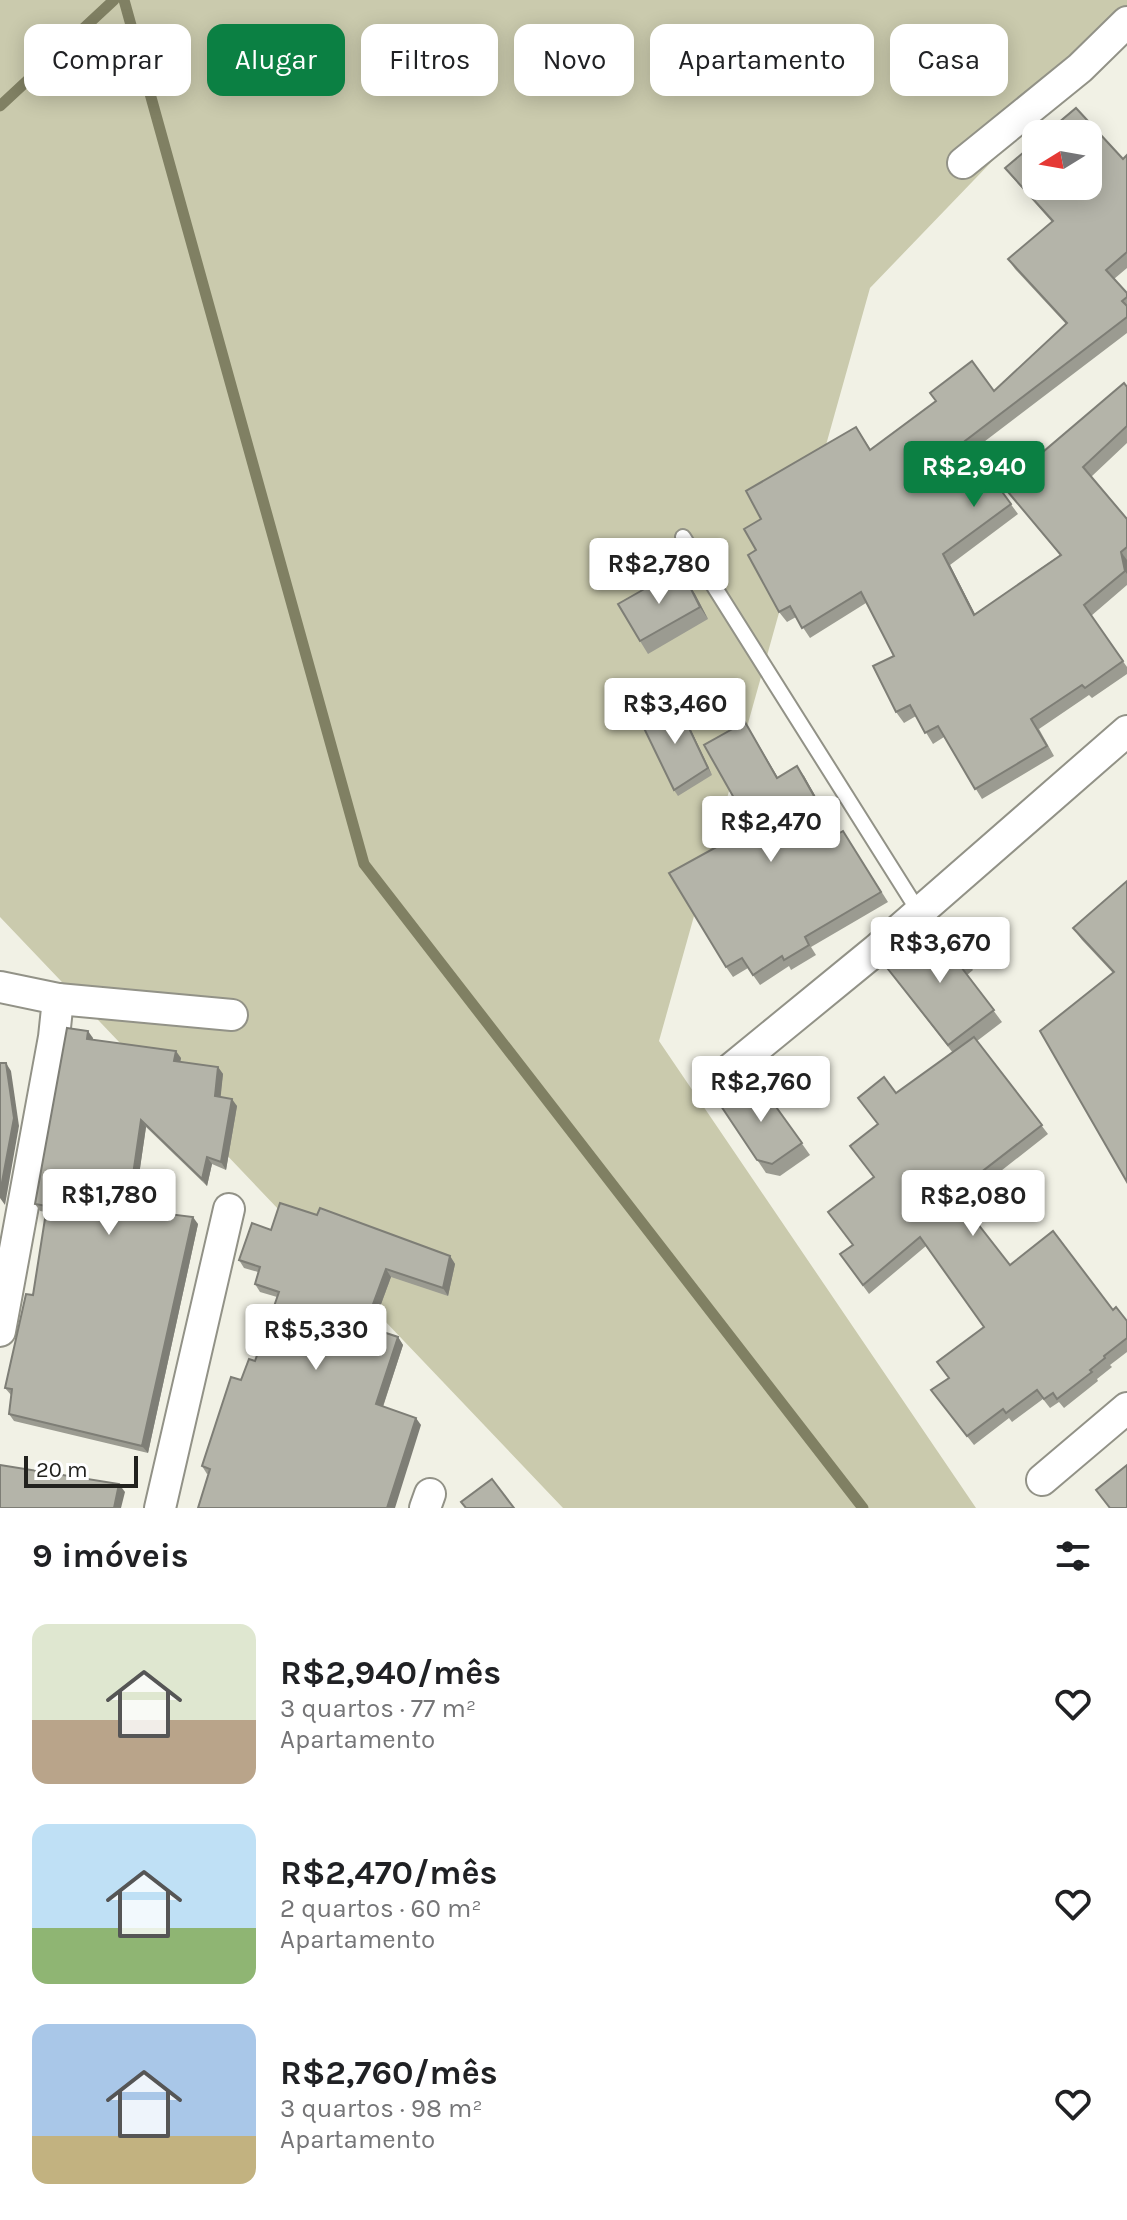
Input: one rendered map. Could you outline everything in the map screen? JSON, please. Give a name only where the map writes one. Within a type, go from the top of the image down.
[{"type":"street","points":[[963,163],[1080,68],[1127,22]]},
{"type":"street","points":[[716,1081],[919,912],[1127,731]]},
{"type":"street","points":[[0,987],[58,999],[232,1015]]},
{"type":"street","points":[[0,1331],[54,1037],[58,999]]},
{"type":"street","points":[[160,1508],[229,1209]]},
{"type":"street","points":[[1042,1480],[1127,1408]]},
{"type":"lane","points":[[683,537],[919,912]]},
{"type":"green space","points":[[0,0],[1127,0],[1127,21],[1032,120],[1022,120],[1022,130],[870,288],[659,1041],[976,1508],[563,1508],[0,917]]},
{"type":"building","points":[[1076,108],[1087,120],[1062,120]]},
{"type":"building","points":[[1102,136],[1123,159],[1127,155],[1127,252],[1106,270],[1127,293],[1122,301],[1127,306],[1127,317],[965,441],[1011,504],[943,554],[974,615],[1061,555],[1003,486],[1124,383],[1127,387],[1127,426],[1083,467],[1127,519],[1127,547],[1121,552],[1125,571],[1084,605],[1123,661],[1085,688],[1082,685],[1031,719],[1047,746],[975,789],[938,726],[925,733],[910,705],[896,712],[873,666],[894,656],[861,592],[802,628],[790,606],[779,612],[748,555],[756,550],[744,529],[761,519],[746,491],[856,427],[870,450],[936,401],[930,393],[972,361],[994,391],[1067,323],[1008,259],[1053,221],[1034,200],[1102,200]]},
{"type":"building","points":[[1022,154],[1022,187],[1005,168]]},
{"type":"building","points":[[676,571],[683,583],[687,581],[700,607],[640,641],[618,604]]},
{"type":"building","points":[[678,705],[708,768],[674,790],[641,722]]},
{"type":"building","points":[[745,722],[777,778],[797,766],[836,835],[843,831],[881,892],[805,937],[809,945],[784,960],[782,956],[753,975],[742,958],[726,967],[669,873],[751,828],[704,745]]},
{"type":"building","points":[[1127,881],[1127,1182],[1040,1031],[1114,972],[1073,928]]},
{"type":"building","points":[[940,927],[964,958],[958,963],[994,1010],[948,1045],[884,964],[914,941],[918,945]]},
{"type":"building","points":[[67,1028],[88,1031],[87,1039],[176,1051],[174,1061],[218,1067],[215,1096],[232,1099],[221,1162],[207,1157],[202,1179],[141,1120],[128,1209],[193,1217],[142,1446],[9,1414],[12,1389],[5,1388],[26,1294],[33,1295],[47,1206],[35,1204]]},
{"type":"building","points":[[974,1037],[1042,1125],[966,1184],[972,1191],[960,1201],[1010,1265],[1053,1231],[1113,1310],[1116,1307],[1127,1321],[1127,1338],[1104,1356],[1090,1370],[1092,1372],[1057,1399],[1053,1393],[1044,1399],[1037,1390],[1006,1413],[1003,1409],[967,1436],[931,1390],[949,1378],[937,1362],[984,1327],[920,1237],[863,1285],[840,1254],[853,1245],[828,1212],[874,1177],[850,1146],[878,1124],[858,1098],[884,1077],[896,1093]]},
{"type":"building","points":[[0,1063],[6,1063],[14,1118],[0,1193]]},
{"type":"building","points":[[756,1079],[802,1143],[772,1164],[757,1160],[721,1106]]},
{"type":"building","points":[[280,1203],[317,1215],[320,1208],[450,1256],[443,1288],[386,1269],[365,1326],[398,1337],[376,1404],[416,1418],[387,1508],[198,1508],[210,1469],[202,1466],[231,1377],[241,1380],[249,1359],[255,1361],[279,1292],[255,1284],[260,1267],[239,1260],[252,1223],[271,1230]]},
{"type":"building","points":[[0,1465],[119,1484],[114,1508],[0,1508]]},
{"type":"building","points":[[1127,1465],[1127,1508],[1110,1508],[1096,1490]]},
{"type":"building","points":[[492,1479],[514,1508],[466,1508],[461,1502]]},
{"type":"waterway","points":[[0,106],[114,0]]},
{"type":"waterway","points":[[124,0],[364,864],[863,1508]]}]
